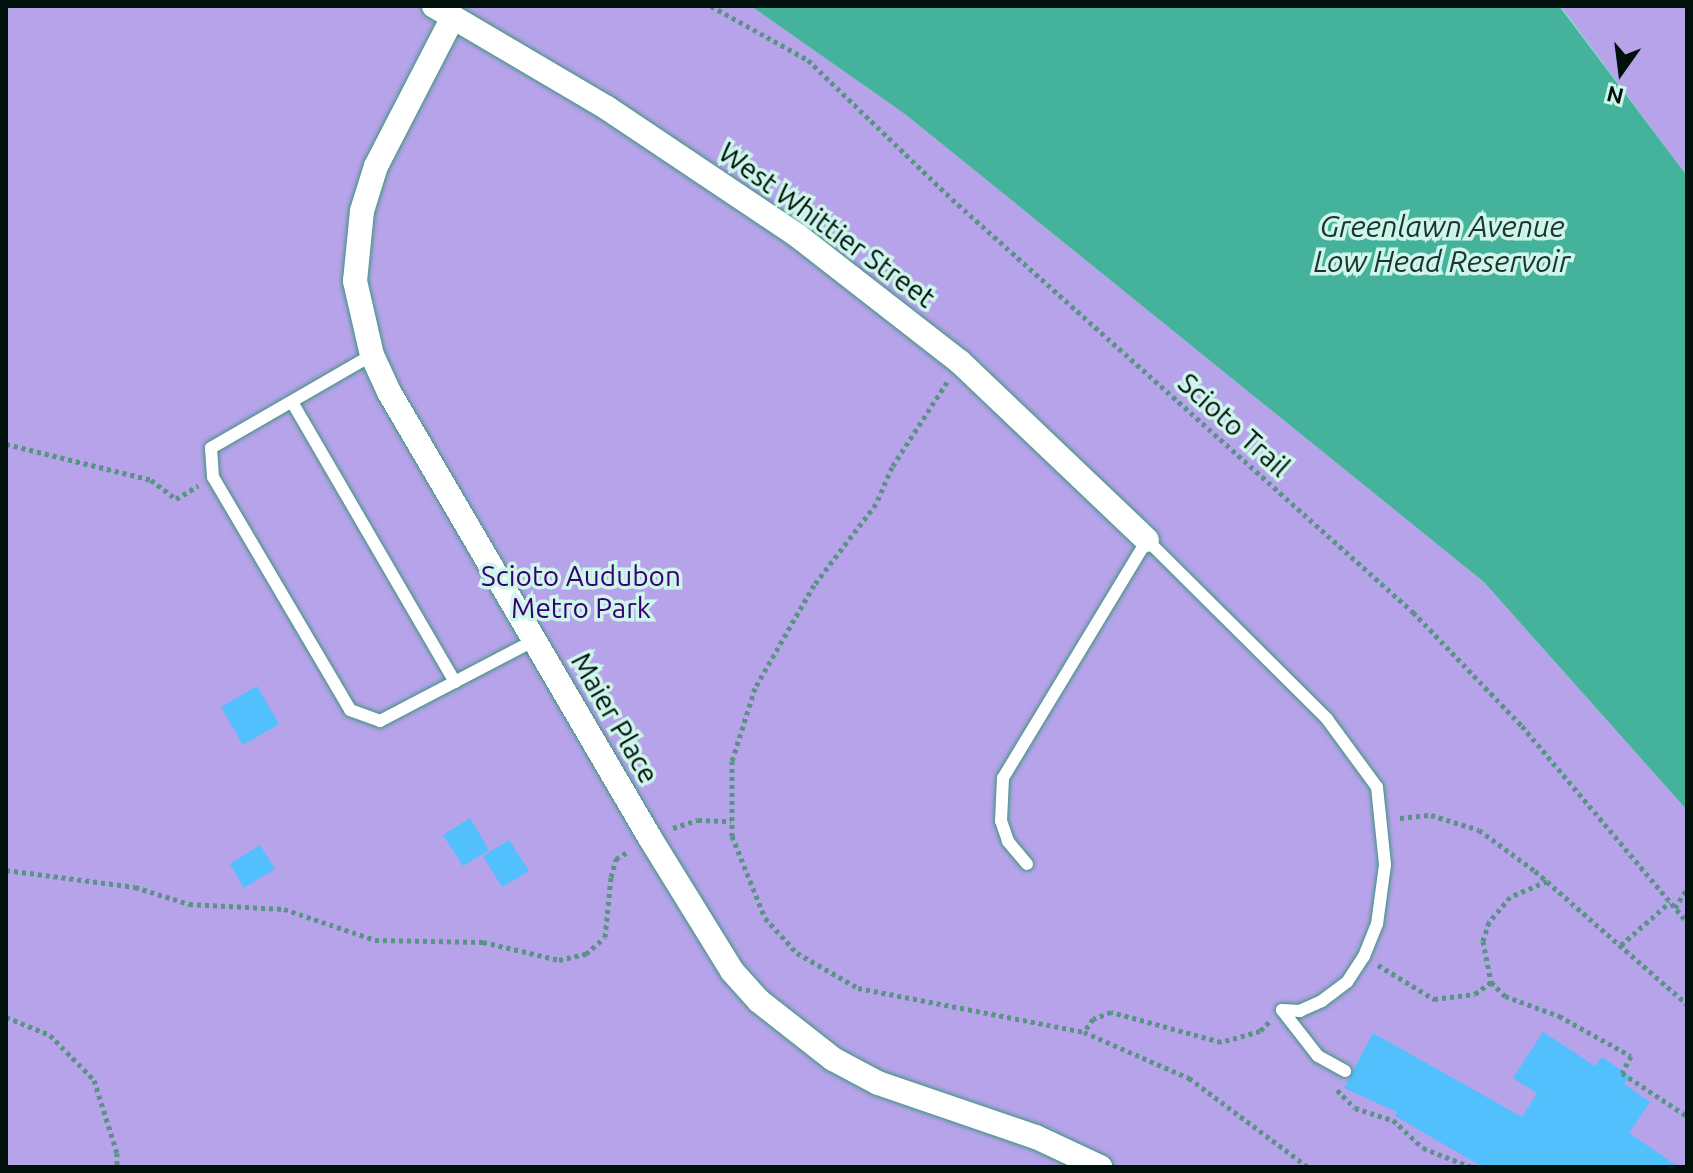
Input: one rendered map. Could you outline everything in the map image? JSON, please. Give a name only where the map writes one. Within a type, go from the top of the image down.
[{"type":"street","name":"Maier Place","points":[[444,12],[376,166],[362,211],[355,281],[372,355],[650,838],[732,971],[789,1029],[878,1083],[1036,1137],[1100,1167]]},
{"type":"street","name":"West Whittier Street","points":[[444,12],[745,197],[960,362],[1147,540]]},
{"type":"lane","points":[[372,355],[211,448],[213,477],[350,710],[380,721],[535,640]]},
{"type":"lane","points":[[292,402],[455,682]]},
{"type":"lane","points":[[1027,864],[1001,821],[1003,778],[1147,540],[1356,753],[1377,787],[1383,820],[1383,890],[1364,956],[1347,982],[1322,1001],[1300,1011],[1282,1010]]},
{"type":"lane","points":[[1282,1010],[1318,1056],[1345,1071]]},
{"type":"path","name":"Scioto Trail","points":[[711,6],[808,60],[952,199],[1413,612],[1522,726],[1687,922]]},
{"type":"path","points":[[960,362],[892,467],[876,504],[814,585],[755,688],[732,761],[731,821],[746,880],[765,918],[797,953],[858,988],[1084,1032],[1189,1078],[1308,1167]]},
{"type":"path","points":[[6,444],[151,480],[176,499],[213,477]]},
{"type":"path","points":[[1383,820],[1431,815],[1469,825],[1547,881],[1687,1004]]},
{"type":"path","points":[[6,870],[135,887],[189,904],[284,909],[375,940],[483,942],[559,960],[586,954],[605,937],[616,859],[650,838],[698,820],[731,821]]},
{"type":"path","points":[[1547,881],[1510,897],[1489,922],[1483,951],[1491,982],[1505,996],[1559,1016],[1631,1056],[1622,1073],[1687,1116]]},
{"type":"path","points":[[1675,908],[1687,889]]},
{"type":"path","points":[[1621,945],[1670,902]]},
{"type":"path","points":[[1364,956],[1434,999],[1475,994],[1491,982]]},
{"type":"path","points":[[1084,1032],[1093,1019],[1111,1012],[1221,1042],[1260,1031],[1282,1010]]},
{"type":"path","points":[[6,1017],[50,1035],[94,1080],[117,1167]]},
{"type":"path","points":[[1345,1071],[1337,1090],[1344,1100],[1393,1120],[1423,1148],[1471,1167]]},
{"type":"green space","name":"Scioto Audubon Metro Park","points":[[6,6],[751,6],[905,114],[1484,582],[1687,810],[1687,1167],[6,1167]]},
{"type":"green space","points":[[1559,6],[1687,6],[1687,176],[1563,9]]},
{"type":"water","name":"Greenlawn Avenue Low Head Reservoir","points":[[751,6],[1559,6],[1687,176],[1687,810],[1484,582],[905,114]]},
{"type":"building","points":[[257,686],[279,724],[243,745],[221,707]]},
{"type":"building","points":[[470,818],[489,850],[463,866],[443,835]]},
{"type":"building","points":[[509,840],[529,871],[502,887],[483,856]]},
{"type":"building","points":[[260,845],[275,869],[244,888],[230,864]]},
{"type":"building","points":[[1543,1032],[1595,1066],[1602,1057],[1630,1076],[1624,1084],[1650,1102],[1629,1133],[1679,1167],[1483,1167],[1395,1116],[1397,1112],[1344,1088],[1373,1033],[1522,1117],[1537,1093],[1513,1078]]}]
